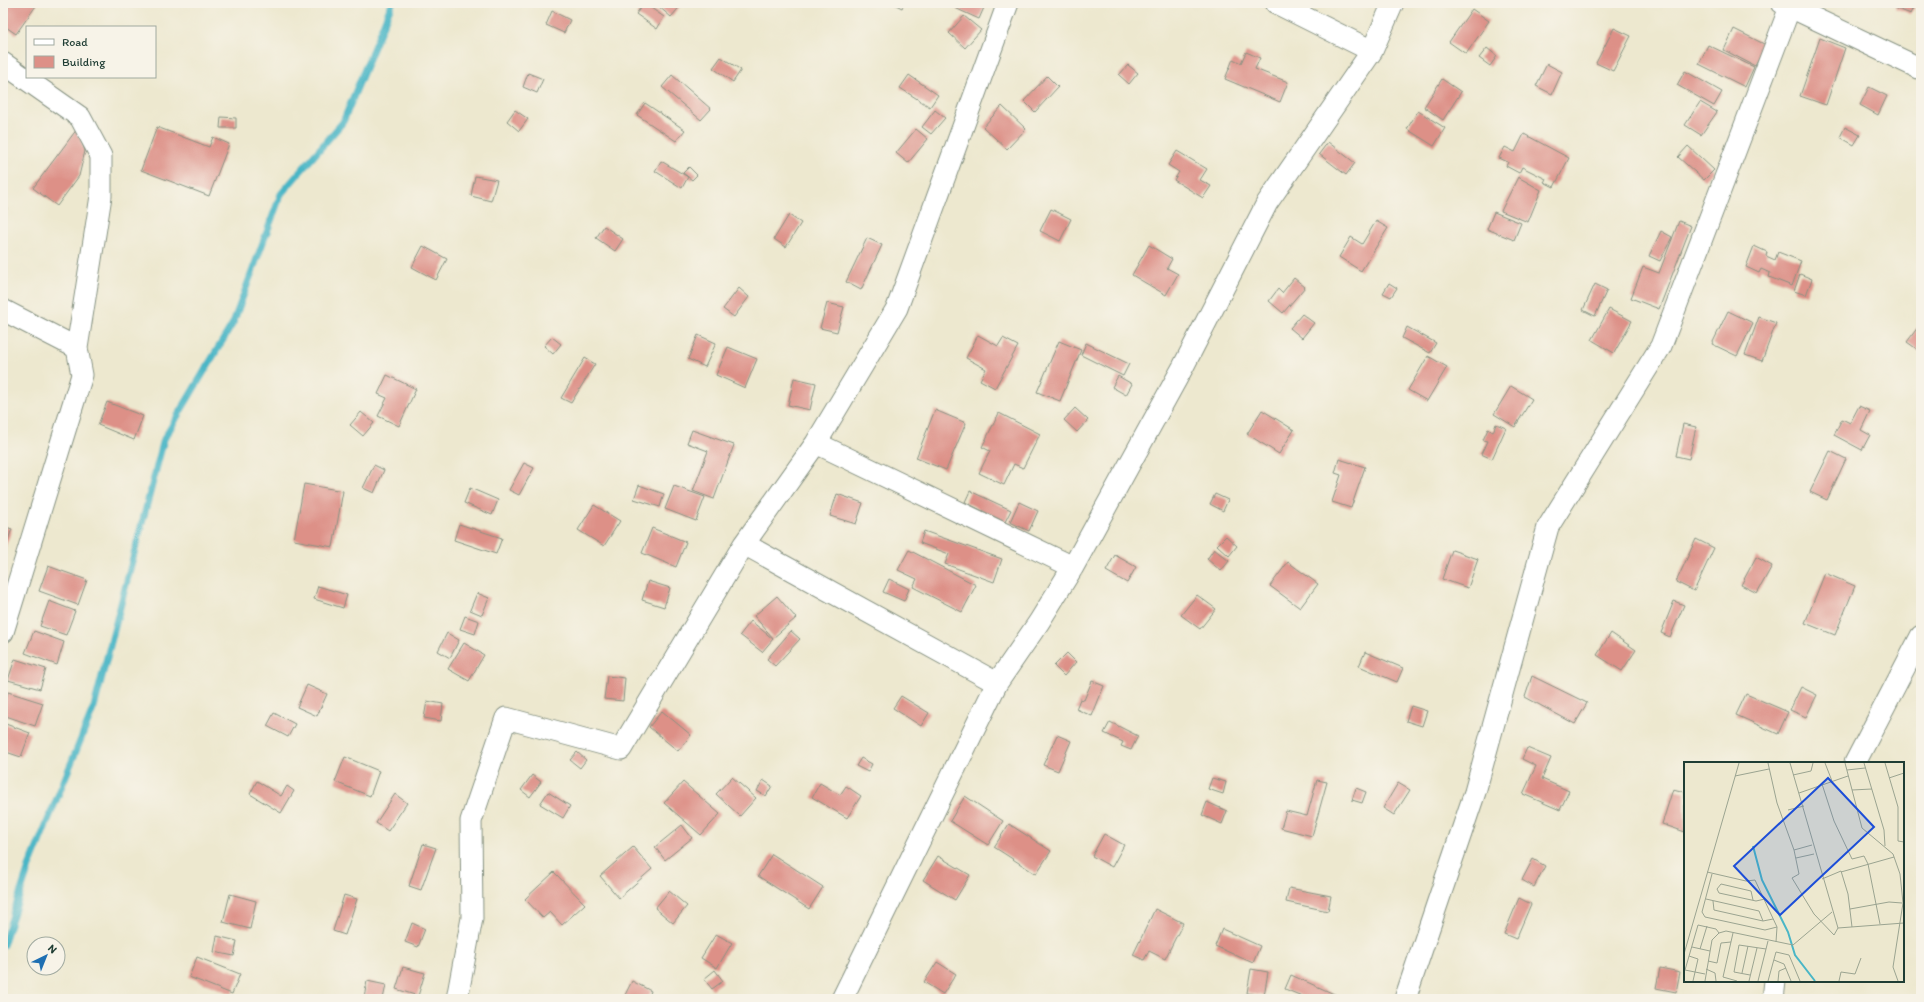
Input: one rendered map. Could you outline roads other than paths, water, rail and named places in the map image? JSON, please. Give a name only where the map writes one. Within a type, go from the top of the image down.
[{"type":"street","points":[[457,999],[472,918],[471,821],[506,718],[621,749],[744,544],[816,443],[897,308],[1008,3]]},
{"type":"street","points":[[1276,3],[1372,51]]},
{"type":"street","points":[[842,999],[997,683],[1039,622],[1073,567],[1184,367],[1267,203],[1372,51],[1393,3]]},
{"type":"street","points":[[1405,999],[1474,792],[1548,527],[1661,346],[1786,5],[1921,69]]},
{"type":"street","points":[[3,63],[80,117],[101,156],[101,196],[77,348],[82,375],[3,632]]},
{"type":"street","points":[[3,310],[77,348]]},
{"type":"street","points":[[816,443],[1073,567]]},
{"type":"street","points":[[744,544],[997,683]]},
{"type":"street","points":[[1856,762],[1921,636]]},
{"type":"street","points":[[1773,999],[1775,982]]},
{"type":"waterway","points":[[3,945],[29,867],[94,707],[164,439],[233,323],[281,194],[343,122],[392,3]]}]
